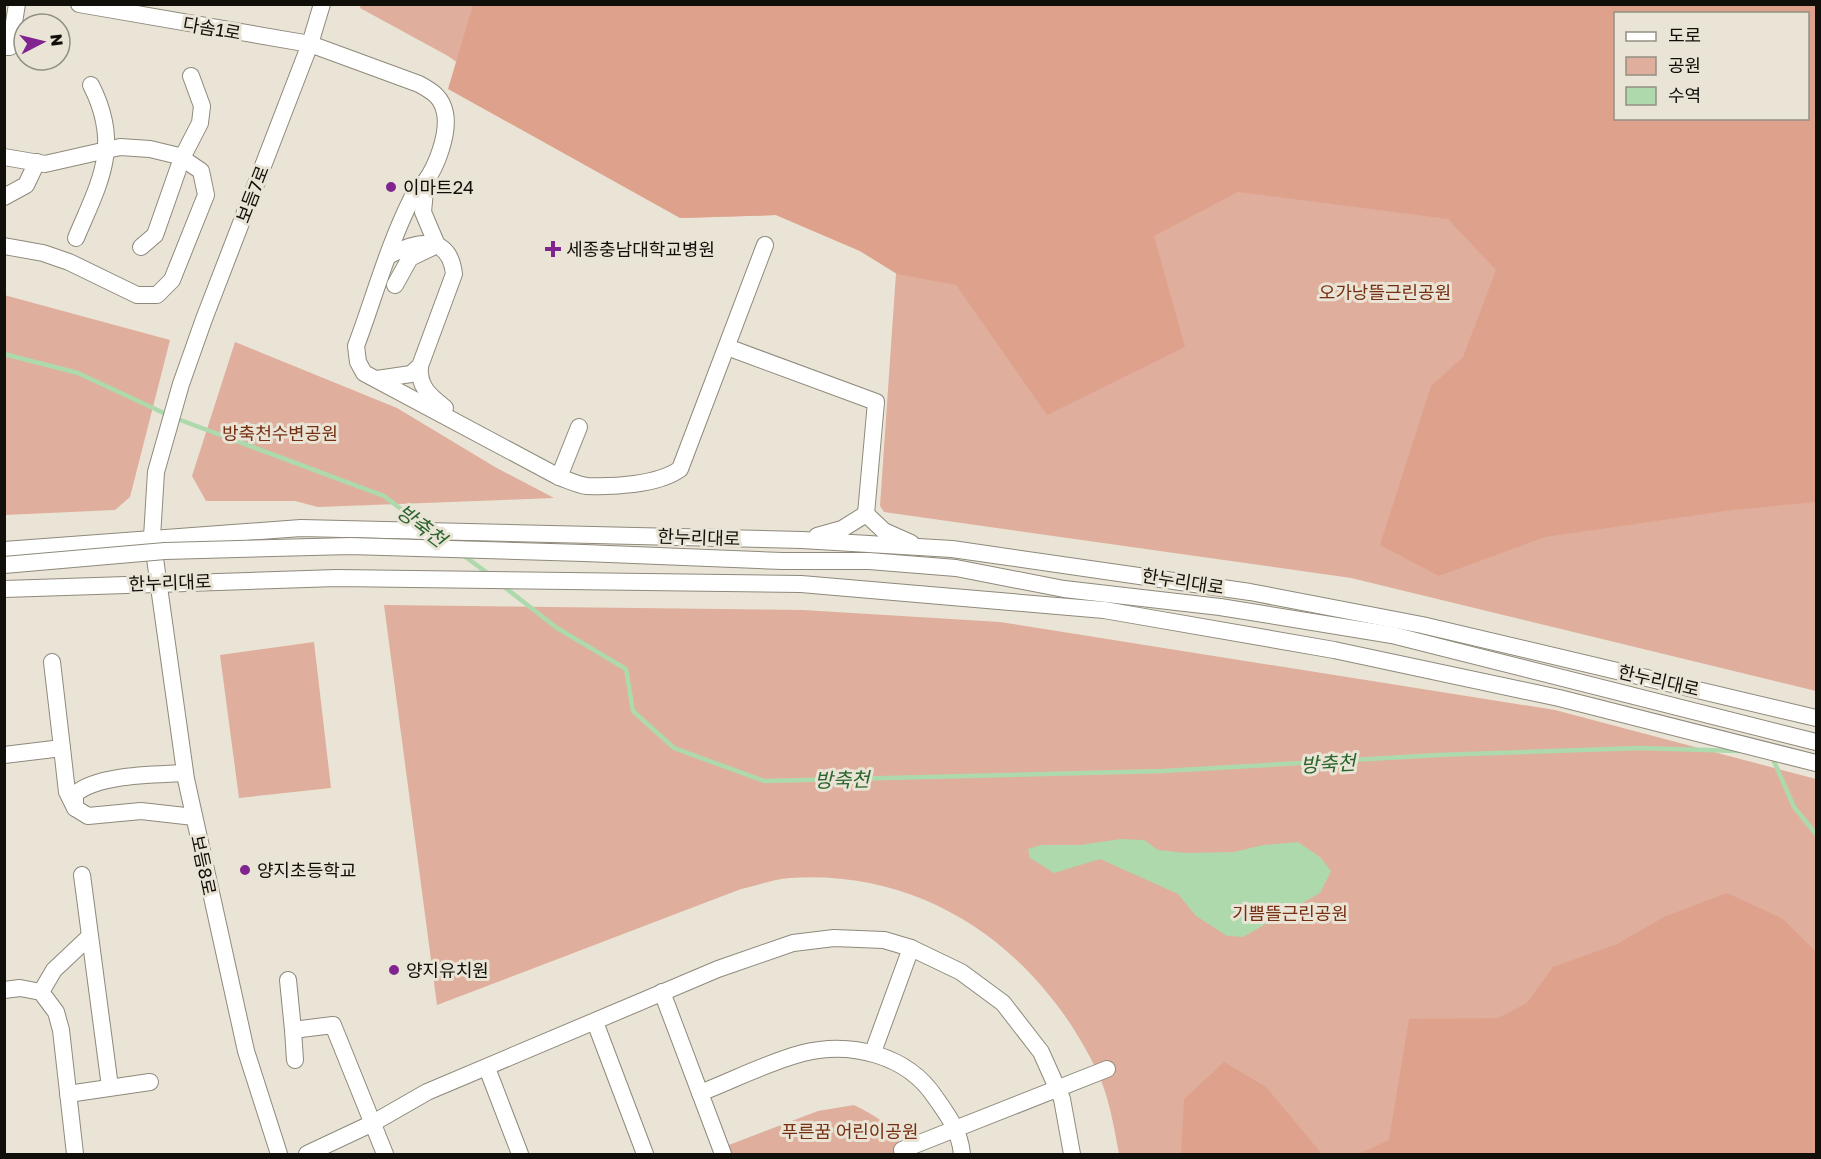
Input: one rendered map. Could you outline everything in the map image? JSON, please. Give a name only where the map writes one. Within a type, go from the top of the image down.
[{"type":"street","points":[[4,47],[10,47],[17,4]]},
{"type":"street","name":"다솜1로","points":[[79,4],[310,44],[419,84],[440,98],[445,114],[444,136],[426,180]]},
{"type":"street","name":"보듬7로","points":[[152,537],[156,472],[182,384],[310,44],[322,4]]},
{"type":"street","points":[[141,247],[155,235],[182,158],[200,123],[202,106],[191,76]]},
{"type":"street","points":[[76,238],[100,183],[108,150],[102,107],[91,85]]},
{"type":"street","points":[[4,157],[45,164],[120,147],[150,149],[182,158],[201,171],[206,195],[172,280],[158,295],[137,295],[69,262],[43,253],[4,246]]},
{"type":"street","points":[[4,196],[26,185],[37,162]]},
{"type":"street","points":[[426,180],[423,212],[437,246],[453,260],[454,274],[420,366],[419,379],[425,390],[468,428]]},
{"type":"street","points":[[426,180],[411,198],[355,354],[360,368],[559,477],[585,486],[646,482],[668,478],[680,470],[765,245]]},
{"type":"street","points":[[390,255],[420,243],[437,246]]},
{"type":"street","points":[[395,285],[410,258],[437,246]]},
{"type":"street","points":[[727,347],[876,402],[866,514]]},
{"type":"street","points":[[377,379],[411,374],[420,366]]},
{"type":"street","points":[[559,477],[579,426]]},
{"type":"street","points":[[802,540],[842,529],[866,514]]},
{"type":"street","points":[[866,514],[885,531],[920,547]]},
{"type":"street","name":"한누리대로","points":[[152,537],[301,528],[802,540],[920,547],[1100,568],[1345,610],[1467,635],[1816,718]]},
{"type":"street","points":[[4,550],[152,537],[157,577]]},
{"type":"street","points":[[4,565],[165,551],[350,546],[770,560],[869,561],[956,568],[1064,589],[1220,607],[1392,635],[1816,742]]},
{"type":"street","name":"한누리대로","points":[[4,589],[157,577],[801,584],[1104,610],[1334,650],[1559,698],[1816,763]]},
{"type":"street","name":"보듬8로","points":[[157,577],[185,773],[194,817],[246,1051],[279,1155]]},
{"type":"street","points":[[52,662],[67,792],[75,808],[88,816],[141,811],[194,817]]},
{"type":"street","points":[[4,755],[62,748]]},
{"type":"street","points":[[75,808],[75,794],[84,786],[140,776],[185,773]]},
{"type":"street","points":[[82,875],[110,1087]]},
{"type":"street","points":[[41,992],[54,970],[90,936]]},
{"type":"street","points":[[307,1155],[373,1123],[427,1092],[662,992],[718,969],[793,943],[834,938],[884,940],[911,948],[961,972],[1003,1003],[1041,1052],[1062,1099],[1072,1155]]},
{"type":"street","points":[[873,1052],[911,948]]},
{"type":"street","points":[[288,980],[295,1060]]},
{"type":"street","points":[[4,990],[20,988],[41,992],[56,1012],[61,1030],[75,1155]]},
{"type":"street","points":[[662,992],[723,1155]]},
{"type":"street","points":[[595,1022],[645,1155]]},
{"type":"street","points":[[293,1030],[333,1025],[385,1155]]},
{"type":"street","points":[[700,1093],[804,1053],[842,1049],[873,1052],[906,1067],[929,1086],[955,1129],[962,1155]]},
{"type":"street","points":[[487,1068],[520,1155]]},
{"type":"street","points":[[902,1150],[1107,1069]]},
{"type":"street","points":[[68,1094],[150,1082]]},
{"type":"green space","name":"오가낭뜰근린공원","points":[[361,4],[1816,5],[1816,691],[1351,578],[884,512],[880,506],[896,273],[860,251],[776,215],[680,218],[448,56],[360,8]]},
{"type":"green space","points":[[4,295],[170,340],[130,497],[115,510],[5,515]]},
{"type":"green space","name":"방축천수변공원","points":[[235,342],[397,408],[495,467],[554,498],[318,507],[295,501],[206,501],[192,476]]},
{"type":"green space","name":"기쁨뜰근린공원","points":[[384,605],[803,610],[1000,622],[1555,710],[1816,779],[1816,1154],[1119,1154],[1108,1101],[1097,1071],[1073,1028],[1044,989],[1010,954],[973,926],[932,903],[888,887],[840,879],[790,878],[741,889],[437,1005]]},
{"type":"green space","points":[[314,642],[331,788],[239,798],[220,655]]},
{"type":"green space","name":"푸른꿈 어린이공원","points":[[854,1105],[885,1124],[896,1137],[904,1154],[723,1154],[721,1148],[818,1111]]},
{"type":"shaded area","name":"오가낭뜰근린공원","points":[[473,5],[1816,5],[1816,502],[1732,510],[1545,537],[1439,576],[1380,545],[1431,386],[1463,357],[1496,270],[1448,219],[1238,192],[1154,236],[1185,347],[1047,415],[956,285],[897,274],[860,251],[776,215],[680,218],[448,89]]},
{"type":"shaded area","points":[[1727,893],[1783,919],[1816,952],[1816,1154],[1358,1154],[1389,1140],[1409,1019],[1498,1018],[1527,1003],[1553,967],[1617,944],[1664,917]]},
{"type":"shaded area","points":[[1224,1062],[1266,1087],[1322,1154],[1181,1154],[1184,1099]]},
{"type":"water","points":[[1121,839],[1144,840],[1158,850],[1186,853],[1234,852],[1263,845],[1298,842],[1320,857],[1331,871],[1320,893],[1243,937],[1227,936],[1196,916],[1178,894],[1100,859],[1054,873],[1030,858],[1028,849],[1041,845],[1080,845]]},
{"type":"waterway","name":"방축천","points":[[4,354],[78,373],[168,415]]},
{"type":"waterway","name":"방축천","points":[[175,418],[384,496],[422,525]]},
{"type":"waterway","name":"방축천","points":[[463,555],[490,575]]},
{"type":"waterway","name":"방축천","points":[[503,586],[557,628],[626,669],[633,711],[674,748],[764,781],[1163,771],[1438,755],[1639,748],[1739,751]]},
{"type":"waterway","points":[[1772,757],[1794,807],[1816,834]]},
{"type":"place","name":"이마트24","points":[[391,187]]},
{"type":"place","name":"세종충남대학교병원","points":[[553,249]]},
{"type":"place","name":"양지초등학교","points":[[245,870]]},
{"type":"place","name":"양지유치원","points":[[394,970]]}]
